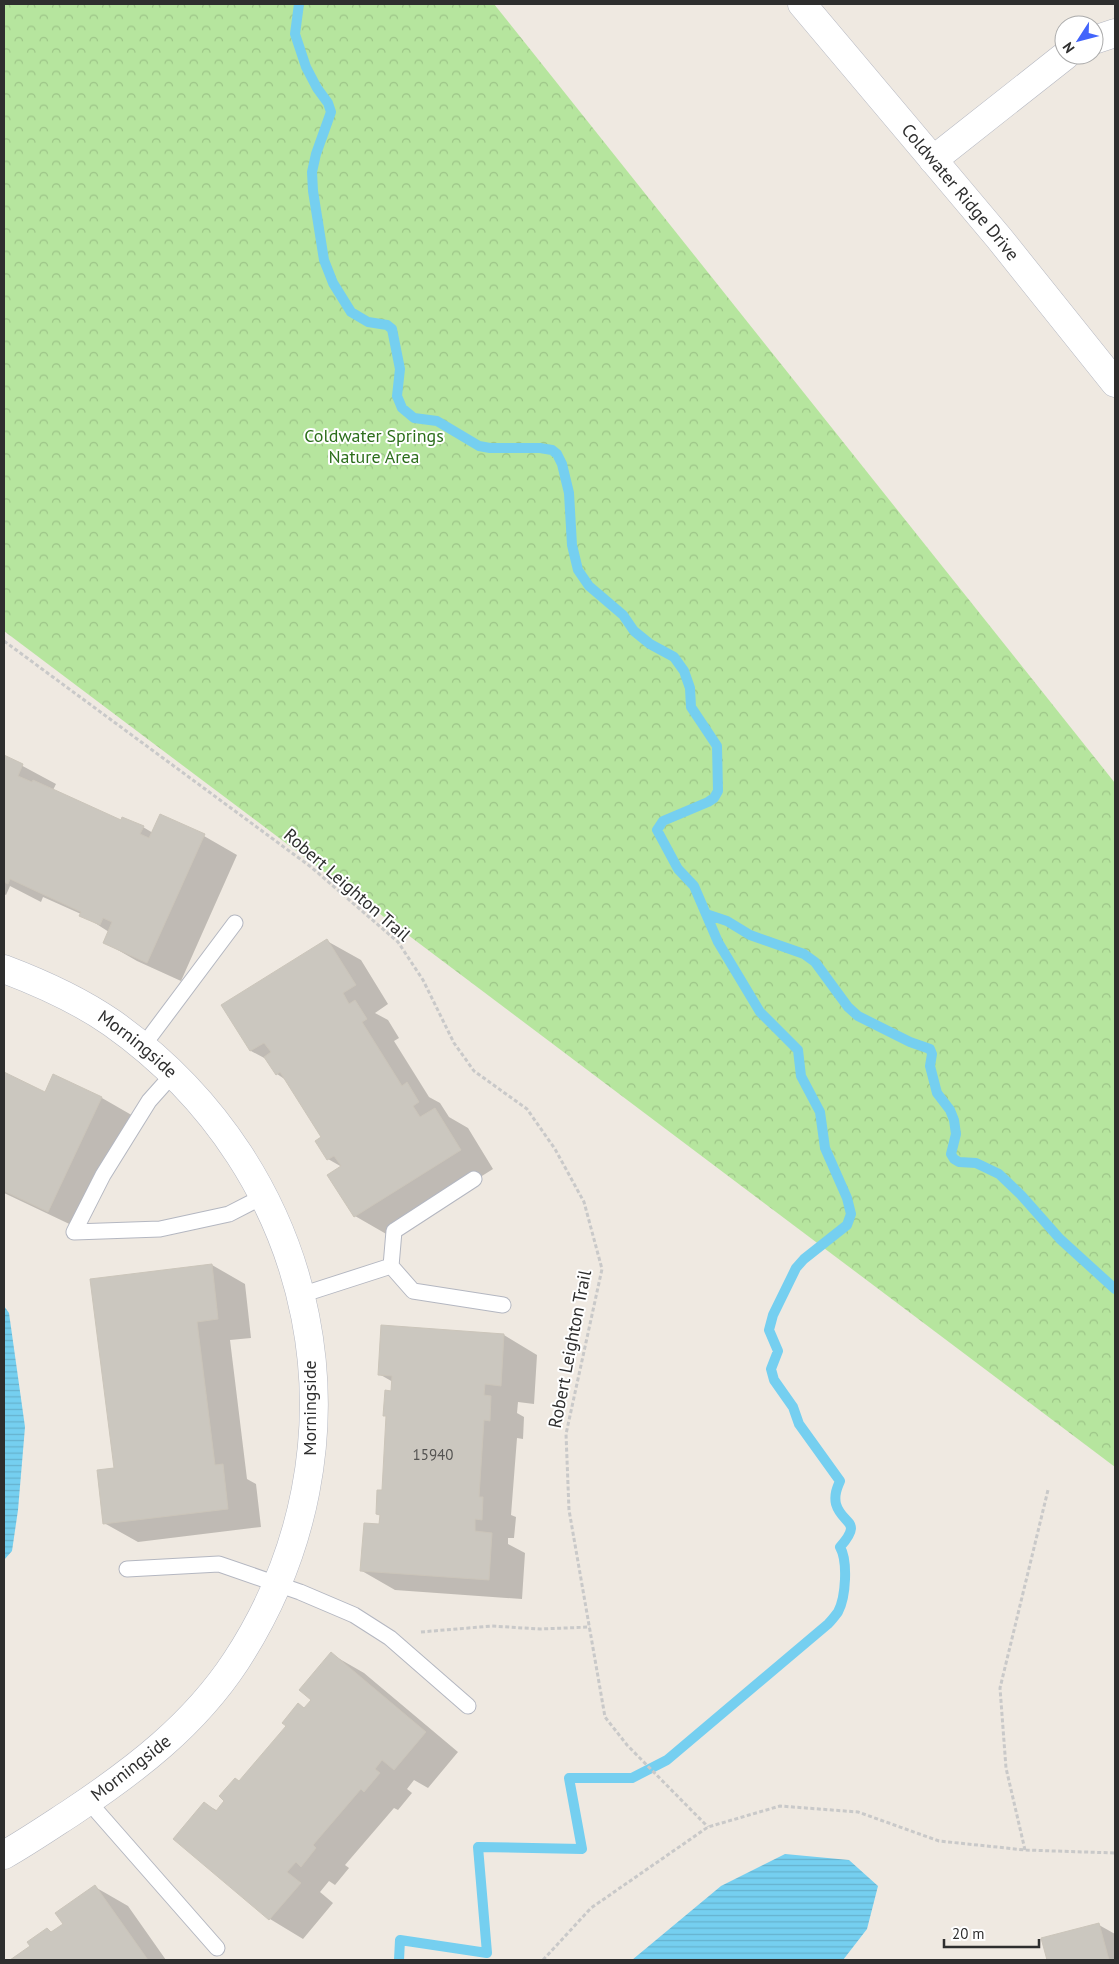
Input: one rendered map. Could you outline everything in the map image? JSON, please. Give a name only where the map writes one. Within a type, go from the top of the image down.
[{"type":"street","name":"Coldwater Ridge Drive","points":[[802,4],[999,238],[1115,383]]},
{"type":"street","points":[[933,160],[1054,64]]},
{"type":"street","name":"Morningside","points":[[4,969],[74,1000],[110,1021],[174,1073],[224,1130],[264,1196],[288,1253],[308,1326],[314,1413],[311,1457],[304,1500],[293,1543],[278,1584],[254,1632],[235,1663],[208,1699],[177,1732],[143,1762],[88,1802],[4,1855]]},
{"type":"lane","points":[[143,1046],[235,923]]},
{"type":"lane","points":[[174,1073],[148,1101],[103,1176],[74,1232],[160,1229],[229,1214],[264,1196]]},
{"type":"lane","points":[[474,1179],[394,1231],[391,1266],[413,1291],[503,1305]]},
{"type":"lane","points":[[301,1295],[391,1266]]},
{"type":"lane","points":[[127,1569],[219,1564],[300,1592],[354,1615],[390,1638],[468,1706]]},
{"type":"lane","points":[[88,1802],[216,1948]]},
{"type":"path","name":"Robert Leighton Trail","points":[[4,641],[311,867],[398,942],[423,980],[454,1043],[474,1071],[527,1109],[555,1149],[584,1202],[602,1269],[566,1434],[569,1510],[606,1717],[627,1744],[708,1826]]},
{"type":"path","points":[[1026,1850],[1006,1768],[1000,1688],[1048,1490]]},
{"type":"path","points":[[390,1638],[407,1633],[492,1626],[540,1629],[590,1627]]},
{"type":"path","points":[[543,1960],[591,1908],[708,1826],[780,1806],[858,1812],[939,1841],[1026,1850],[1115,1852]]},
{"type":"green space","name":"Coldwater Springs Nature Area","points":[[4,4],[494,4],[1115,783],[1115,1467],[4,631]]},
{"type":"water","points":[[4,1306],[9,1313],[25,1427],[18,1510],[12,1551],[4,1560]]},
{"type":"water","points":[[785,1854],[849,1860],[878,1886],[867,1929],[843,1960],[632,1960],[721,1886]]},
{"type":"building","points":[[4,755],[23,764],[18,776],[32,782],[33,780],[121,820],[122,817],[144,826],[140,834],[149,838],[160,814],[205,834],[147,963],[103,943],[112,922],[103,918],[100,925],[79,916],[81,912],[10,879],[8,884],[4,882]]},
{"type":"building","points":[[327,939],[356,985],[343,993],[349,1004],[355,1000],[367,1019],[362,1022],[402,1086],[407,1082],[419,1102],[413,1106],[420,1117],[435,1108],[461,1150],[354,1217],[327,1175],[341,1166],[334,1156],[327,1160],[315,1141],[321,1137],[280,1072],[276,1075],[264,1057],[271,1052],[264,1043],[250,1051],[221,1005]]},
{"type":"building","points":[[4,1072],[45,1092],[53,1074],[102,1097],[48,1212],[4,1191]]},
{"type":"building","points":[[212,1264],[218,1319],[197,1322],[215,1465],[223,1464],[228,1509],[103,1524],[97,1470],[114,1468],[90,1279]]},
{"type":"building","points":[[381,1325],[504,1334],[501,1386],[485,1384],[484,1395],[491,1396],[490,1421],[484,1420],[479,1497],[483,1497],[482,1520],[475,1519],[475,1531],[492,1533],[489,1580],[360,1571],[364,1523],[379,1524],[380,1515],[376,1514],[377,1490],[382,1490],[386,1416],[383,1416],[385,1390],[391,1391],[392,1376],[378,1375]]},
{"type":"building","points":[[331,1652],[426,1732],[394,1770],[382,1760],[375,1769],[380,1773],[364,1792],[361,1789],[313,1845],[316,1848],[301,1867],[296,1862],[287,1872],[301,1883],[269,1920],[173,1839],[204,1802],[216,1811],[224,1801],[219,1796],[235,1778],[239,1781],[286,1726],[282,1723],[298,1703],[304,1708],[311,1700],[299,1690]]},
{"type":"building","points":[[95,1885],[148,1960],[10,1960],[30,1946],[27,1942],[47,1928],[51,1932],[63,1924],[55,1913]]},
{"type":"building","points":[[1099,1923],[1109,1960],[1047,1960],[1041,1938]]},
{"type":"waterway","points":[[299,4],[295,34],[306,67],[317,88],[328,103],[331,112],[316,154],[312,172],[313,191],[324,260],[333,283],[351,312],[368,322],[387,325],[392,329],[400,369],[397,396],[402,408],[414,418],[437,421],[479,446],[490,448],[540,448],[552,450],[557,454],[562,464],[569,493],[572,545],[578,570],[589,586],[623,615],[634,631],[650,644],[674,657],[684,671],[690,688],[691,707],[717,746],[718,791],[714,798],[708,802],[663,821],[657,830],[678,869],[694,886],[718,942],[760,1012],[798,1050],[801,1076],[820,1112],[825,1148],[847,1198],[851,1214],[847,1225],[804,1259],[796,1268],[773,1315],[769,1330],[778,1351],[771,1369],[774,1380],[793,1407],[799,1424],[840,1481],[835,1501],[839,1511],[851,1527],[847,1538],[840,1547],[843,1553],[845,1579],[843,1597],[838,1612],[828,1624],[667,1760],[632,1778],[569,1778],[582,1849],[478,1847],[487,1953],[400,1940],[399,1960]]},
{"type":"waterway","points":[[706,914],[727,921],[750,935],[804,954],[815,962],[848,1007],[858,1016],[910,1042],[930,1049],[932,1054],[930,1066],[937,1093],[950,1110],[954,1120],[956,1134],[951,1154],[954,1159],[959,1162],[976,1163],[999,1174],[1021,1195],[1060,1239],[1115,1289]]}]
